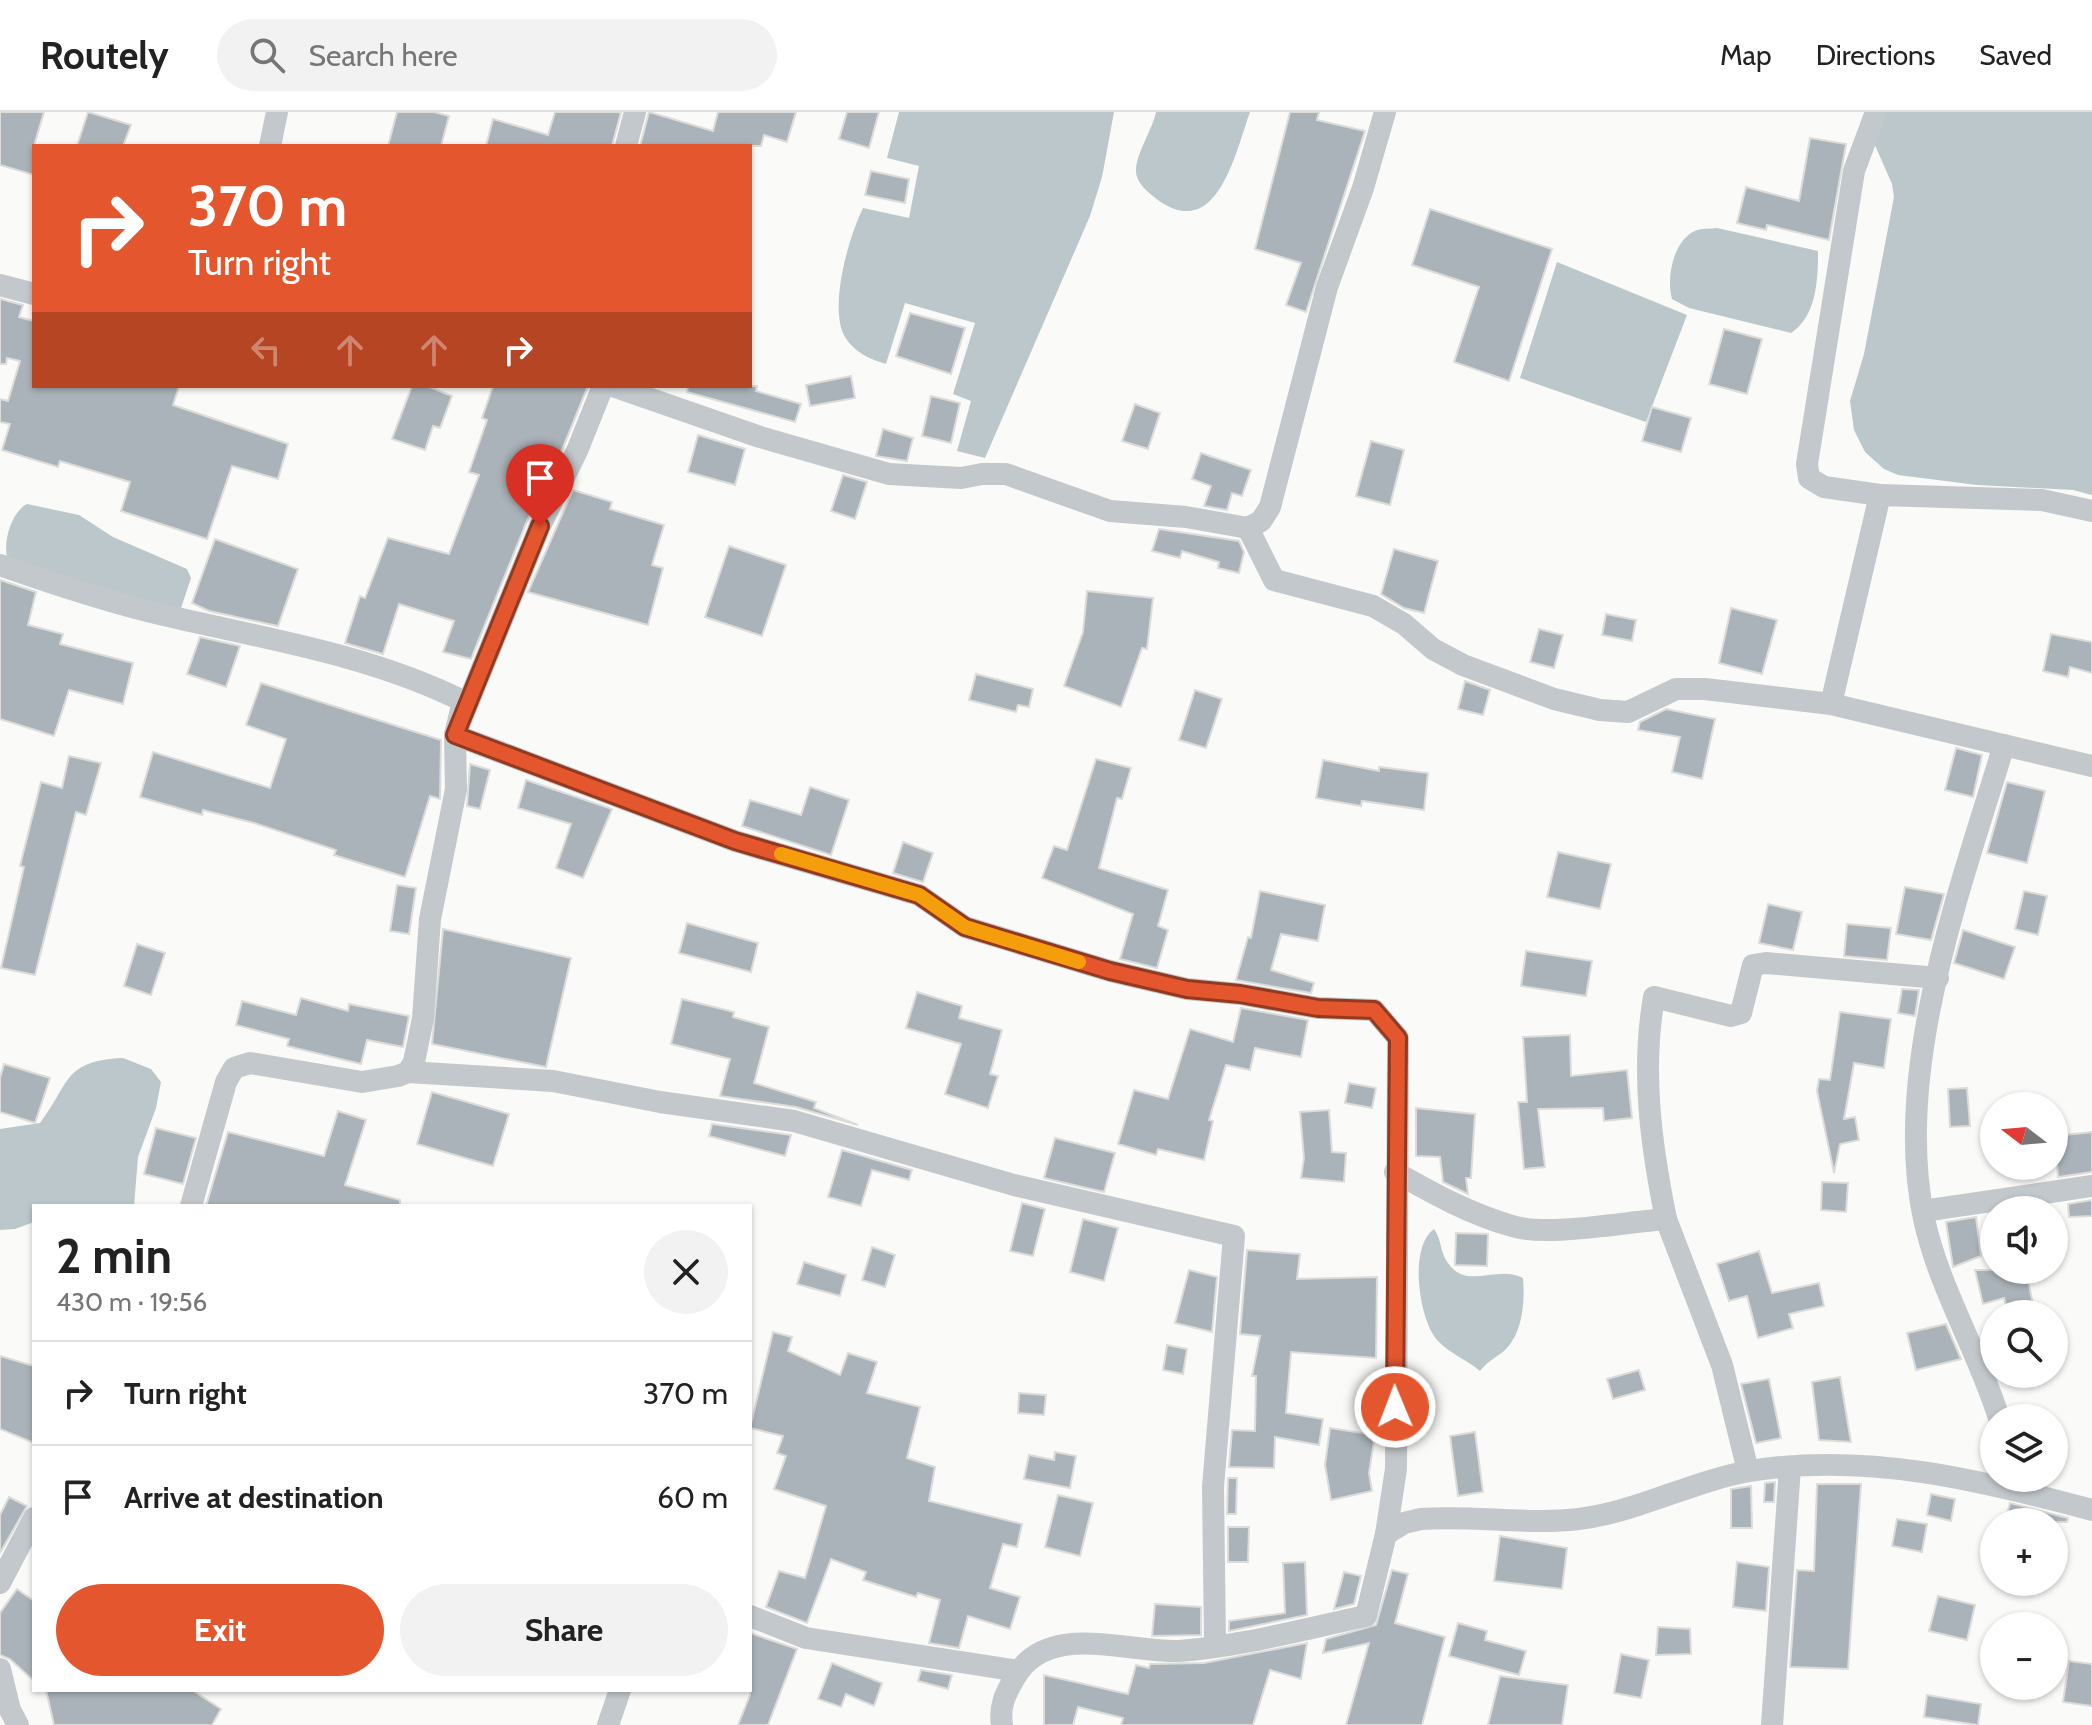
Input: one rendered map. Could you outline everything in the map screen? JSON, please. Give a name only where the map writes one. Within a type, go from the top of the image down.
[{"type":"street","points":[[270,144],[277,112]]},
{"type":"street","points":[[627,144],[635,112]]},
{"type":"street","points":[[619,388],[760,437],[889,474],[961,478],[1006,474],[1110,511],[1186,517],[1248,528],[1261,521],[1270,507],[1327,287],[1363,188],[1385,112]]},
{"type":"street","points":[[1876,112],[1854,171],[1807,464],[1809,478],[1824,487],[1880,495],[2042,500],[2092,511]]},
{"type":"street","points":[[0,285],[32,293]]},
{"type":"street","points":[[455,735],[540,526],[577,451],[602,388]]},
{"type":"street","points":[[1831,704],[1880,495]]},
{"type":"street","points":[[1248,528],[1274,580],[1373,606],[1404,624],[1433,649],[1463,665],[1554,699],[1600,710],[1628,712],[1676,689],[1705,689],[1831,704],[2092,766]]},
{"type":"street","points":[[0,565],[165,615],[324,649],[435,687],[463,701],[455,735],[456,789],[430,919],[423,1018],[414,1062],[408,1072]]},
{"type":"street","points":[[455,735],[735,841],[919,895],[965,927],[1110,971],[1187,989],[1240,994],[1318,1008],[1374,1010],[1398,1038],[1396,1469],[1386,1534],[1366,1616],[1179,1651],[1060,1645],[1038,1654],[1018,1671],[1004,1696],[1002,1725]]},
{"type":"street","points":[[1995,1404],[1940,1269],[1923,1211],[1917,1167],[1916,1099],[1938,978],[2004,745]]},
{"type":"street","points":[[1748,1471],[1722,1365],[1666,1219],[1649,1106],[1648,1035],[1654,997],[1731,1016],[1741,1013],[1753,965],[1766,963],[1938,978]]},
{"type":"street","points":[[192,1204],[226,1082],[234,1068],[250,1063],[362,1082],[408,1072],[553,1081],[660,1102],[794,1121],[1014,1185],[1234,1236],[1213,1487],[1215,1644]]},
{"type":"street","points":[[1395,1172],[1467,1212],[1491,1216],[1512,1226],[1539,1230],[1666,1219]]},
{"type":"street","points":[[1923,1211],[2092,1186]]},
{"type":"street","points":[[1386,1534],[1404,1523],[1438,1517],[1532,1522],[1582,1518],[1748,1471],[1790,1467],[1831,1465],[1915,1470],[1980,1479]]},
{"type":"street","points":[[1772,1725],[1790,1467]]},
{"type":"street","points":[[2041,1492],[2092,1510]]},
{"type":"street","points":[[0,1583],[32,1522]]},
{"type":"street","points":[[752,1617],[806,1638],[1018,1671]]},
{"type":"street","points":[[0,1669],[10,1710],[18,1725]]},
{"type":"street","points":[[608,1725],[619,1692]]},
{"type":"shaded area","points":[[899,112],[1114,112],[1102,177],[1090,216],[985,458],[957,451],[971,401],[953,394],[975,323],[905,303],[886,364],[857,351],[845,337],[840,324],[842,272],[863,208],[909,218],[919,166],[887,158]]},
{"type":"shaded area","points":[[1156,112],[1250,112],[1231,168],[1210,201],[1196,210],[1179,210],[1158,200],[1138,180],[1139,157]]},
{"type":"shaded area","points":[[1881,112],[2092,112],[2092,495],[2073,490],[1977,485],[1898,475],[1884,469],[1865,452],[1854,430],[1850,401],[1864,354],[1894,197],[1892,184],[1874,143]]},
{"type":"shaded area","points":[[1717,228],[1818,251],[1811,307],[1800,326],[1791,333],[1689,308],[1672,299],[1671,270],[1682,242],[1697,230]]},
{"type":"shaded area","points":[[1557,262],[1687,315],[1646,422],[1520,378]]},
{"type":"shaded area","points":[[27,504],[79,515],[113,537],[187,569],[191,578],[181,608],[178,610],[8,560],[6,546],[9,529],[16,514]]},
{"type":"shaded area","points":[[123,1058],[151,1069],[161,1082],[156,1108],[138,1157],[134,1204],[32,1204],[32,1223],[0,1230],[0,1129],[40,1123],[71,1076],[89,1064]]},
{"type":"shaded area","points":[[1434,1229],[1445,1259],[1456,1271],[1473,1276],[1513,1274],[1523,1278],[1523,1307],[1515,1336],[1504,1351],[1480,1371],[1438,1341],[1426,1318],[1419,1267],[1426,1238]]},
{"type":"building","points":[[0,112],[44,112],[35,144],[32,144],[32,174],[0,165]]},
{"type":"building","points":[[88,112],[131,125],[124,144],[78,144]]},
{"type":"building","points":[[397,112],[434,112],[449,116],[442,144],[389,144]]},
{"type":"building","points":[[555,112],[621,112],[613,144],[487,144],[493,119],[548,135]]},
{"type":"building","points":[[649,112],[713,131],[718,112],[796,112],[787,142],[764,135],[761,146],[641,144]]},
{"type":"building","points":[[847,112],[879,112],[869,148],[839,139]]},
{"type":"building","points":[[1290,112],[1319,112],[1317,120],[1365,131],[1306,312],[1286,305],[1301,263],[1255,249]]},
{"type":"building","points":[[1810,138],[1846,144],[1829,240],[1767,225],[1766,230],[1737,223],[1746,187],[1799,201]]},
{"type":"building","points":[[871,171],[909,179],[905,203],[865,195]]},
{"type":"building","points":[[1430,209],[1552,249],[1509,381],[1454,362],[1479,287],[1412,265]]},
{"type":"building","points":[[0,299],[23,305],[19,317],[32,320],[32,388],[178,388],[173,405],[288,444],[278,479],[232,466],[207,539],[121,511],[130,482],[60,461],[58,467],[2,450],[10,424],[0,422],[0,399],[8,401],[20,361],[7,358],[6,364],[0,364]]},
{"type":"building","points":[[910,313],[965,328],[951,374],[896,356]]},
{"type":"building","points":[[1724,329],[1762,339],[1747,394],[1709,384]]},
{"type":"building","points":[[851,376],[855,398],[810,406],[806,385]]},
{"type":"building","points":[[757,386],[756,391],[801,404],[795,422],[687,392],[688,388]]},
{"type":"building","points":[[411,388],[432,388],[452,396],[440,428],[433,426],[425,450],[392,439]]},
{"type":"building","points":[[492,388],[587,388],[527,521],[471,659],[443,652],[454,621],[399,604],[383,654],[345,643],[360,596],[365,598],[388,538],[449,554],[479,475],[469,472],[487,420],[482,418]]},
{"type":"building","points":[[931,396],[960,403],[951,443],[922,436]]},
{"type":"building","points":[[1135,404],[1160,413],[1148,449],[1122,441]]},
{"type":"building","points":[[1652,407],[1691,418],[1681,452],[1642,441]]},
{"type":"building","points":[[883,429],[913,438],[907,461],[876,456]]},
{"type":"building","points":[[698,435],[745,449],[735,485],[688,472]]},
{"type":"building","points":[[1371,441],[1404,450],[1390,505],[1356,496]]},
{"type":"building","points":[[1201,453],[1251,470],[1242,496],[1232,493],[1227,510],[1204,506],[1211,486],[1192,479]]},
{"type":"building","points":[[843,475],[867,482],[855,519],[831,511]]},
{"type":"building","points":[[573,490],[612,502],[610,509],[664,525],[652,565],[663,568],[648,625],[528,592]]},
{"type":"building","points":[[1159,529],[1239,541],[1244,552],[1239,573],[1218,568],[1219,562],[1182,551],[1180,558],[1152,551]]},
{"type":"building","points":[[215,539],[298,569],[278,626],[209,611],[192,603]]},
{"type":"building","points":[[729,546],[786,565],[762,636],[705,617]]},
{"type":"building","points":[[1394,549],[1438,561],[1424,613],[1404,608],[1381,594]]},
{"type":"building","points":[[0,580],[36,592],[28,625],[63,634],[60,644],[133,663],[123,704],[69,690],[54,736],[0,719]]},
{"type":"building","points":[[1087,591],[1153,598],[1147,649],[1142,648],[1121,707],[1064,686],[1083,632]]},
{"type":"building","points":[[1731,608],[1777,620],[1762,674],[1719,663]]},
{"type":"building","points":[[1606,614],[1636,620],[1632,641],[1602,635]]},
{"type":"building","points":[[1539,629],[1563,635],[1554,668],[1530,662]]},
{"type":"building","points":[[2051,634],[2092,642],[2092,673],[2070,667],[2068,677],[2043,671]]},
{"type":"building","points":[[200,637],[240,646],[226,687],[187,674]]},
{"type":"building","points":[[976,674],[1033,689],[1029,707],[1018,705],[1016,712],[969,700]]},
{"type":"building","points":[[1465,681],[1490,690],[1483,715],[1458,709]]},
{"type":"building","points":[[261,683],[441,740],[440,799],[430,796],[405,877],[334,855],[336,850],[254,823],[203,810],[202,815],[140,797],[153,752],[270,788],[286,739],[246,725]]},
{"type":"building","points":[[1195,690],[1222,699],[1206,748],[1179,740]]},
{"type":"building","points":[[1666,709],[1715,719],[1702,779],[1672,772],[1680,737],[1638,730],[1640,722]]},
{"type":"building","points":[[1956,748],[1982,755],[1973,797],[1945,790]]},
{"type":"building","points":[[69,756],[101,763],[86,815],[76,812],[35,975],[1,968],[24,867],[20,866],[41,782],[62,788]]},
{"type":"building","points":[[1096,759],[1131,768],[1122,799],[1117,798],[1099,868],[1168,890],[1158,926],[1168,930],[1157,968],[1120,959],[1133,914],[1042,878],[1054,846],[1067,850]]},
{"type":"building","points":[[1323,760],[1379,771],[1379,767],[1428,773],[1424,810],[1362,801],[1361,806],[1316,798]]},
{"type":"building","points":[[470,764],[490,770],[480,809],[467,806]]},
{"type":"building","points":[[526,780],[612,809],[583,878],[556,868],[571,824],[518,808]]},
{"type":"building","points":[[2007,782],[2045,791],[2027,863],[1987,853]]},
{"type":"building","points":[[810,787],[849,800],[831,855],[742,826],[750,800],[801,815]]},
{"type":"building","points":[[903,842],[933,853],[923,882],[893,873]]},
{"type":"building","points":[[1558,852],[1611,864],[1600,909],[1547,897]]},
{"type":"building","points":[[397,885],[416,888],[409,934],[390,931]]},
{"type":"building","points":[[1905,887],[1944,894],[1931,940],[1896,934]]},
{"type":"building","points":[[1260,891],[1325,905],[1318,941],[1281,934],[1271,970],[1314,983],[1311,993],[1236,980],[1248,937],[1251,938]]},
{"type":"building","points":[[2024,891],[2047,896],[2038,935],[2015,929]]},
{"type":"building","points":[[1768,904],[1802,912],[1793,950],[1759,943]]},
{"type":"building","points":[[687,923],[758,943],[751,972],[679,953]]},
{"type":"building","points":[[1847,924],[1891,928],[1887,960],[1844,956]]},
{"type":"building","points":[[443,929],[571,958],[546,1067],[432,1044]]},
{"type":"building","points":[[1963,930],[2015,947],[2004,979],[1954,963]]},
{"type":"building","points":[[137,944],[165,953],[151,995],[124,986]]},
{"type":"building","points":[[1526,951],[1592,961],[1586,996],[1521,986]]},
{"type":"building","points":[[1902,989],[1919,990],[1915,1016],[1898,1013]]},
{"type":"building","points":[[917,992],[962,1006],[959,1018],[1002,1030],[990,1074],[998,1076],[988,1108],[945,1094],[961,1044],[906,1028]]},
{"type":"building","points":[[301,998],[348,1011],[349,1004],[409,1016],[403,1047],[367,1040],[361,1064],[287,1046],[289,1039],[236,1025],[242,1001],[296,1015]]},
{"type":"building","points":[[682,999],[734,1012],[733,1017],[769,1027],[754,1083],[816,1102],[814,1108],[858,1125],[796,1107],[720,1096],[730,1059],[671,1044]]},
{"type":"building","points":[[1241,1008],[1308,1020],[1301,1057],[1255,1048],[1250,1070],[1226,1065],[1209,1120],[1213,1121],[1204,1160],[1158,1149],[1156,1155],[1118,1144],[1134,1090],[1168,1099],[1190,1029],[1233,1042]]},
{"type":"building","points":[[1840,1012],[1891,1019],[1884,1068],[1854,1063],[1844,1119],[1855,1117],[1859,1140],[1840,1144],[1834,1173],[1817,1091],[1819,1079],[1830,1080]]},
{"type":"building","points":[[1570,1035],[1571,1076],[1627,1070],[1632,1118],[1604,1121],[1603,1108],[1538,1109],[1545,1167],[1524,1169],[1518,1102],[1527,1102],[1523,1037]]},
{"type":"building","points":[[4,1064],[50,1078],[35,1123],[0,1112],[0,1078]]},
{"type":"building","points":[[1349,1083],[1376,1088],[1372,1108],[1345,1103]]},
{"type":"building","points":[[1967,1088],[1970,1126],[1950,1127],[1948,1089]]},
{"type":"building","points":[[432,1092],[509,1114],[493,1166],[417,1144]]},
{"type":"building","points":[[1416,1108],[1475,1114],[1471,1178],[1466,1178],[1468,1194],[1443,1182],[1440,1157],[1416,1156]]},
{"type":"building","points":[[1329,1110],[1332,1152],[1346,1153],[1344,1182],[1301,1178],[1304,1158],[1300,1112]]},
{"type":"building","points":[[338,1111],[366,1120],[345,1185],[400,1200],[400,1204],[207,1204],[228,1132],[324,1156]]},
{"type":"building","points":[[712,1124],[791,1135],[785,1156],[709,1136]]},
{"type":"building","points":[[156,1128],[196,1138],[183,1184],[144,1174]]},
{"type":"building","points":[[2092,1132],[2092,1172],[2068,1176],[2068,1135]]},
{"type":"building","points":[[1055,1138],[1115,1153],[1104,1192],[1044,1178]]},
{"type":"building","points":[[842,1150],[912,1170],[909,1180],[872,1170],[861,1206],[828,1197]]},
{"type":"building","points":[[1822,1182],[1848,1183],[1846,1212],[1821,1210]]},
{"type":"building","points":[[2092,1200],[2092,1216],[2069,1217],[2068,1204]]},
{"type":"building","points":[[1022,1203],[1045,1209],[1033,1256],[1010,1251]]},
{"type":"building","points":[[1976,1217],[1980,1256],[1953,1267],[1946,1222]]},
{"type":"building","points":[[1083,1219],[1118,1228],[1104,1281],[1070,1272]]},
{"type":"building","points":[[1456,1233],[1488,1234],[1487,1266],[1455,1265]]},
{"type":"building","points":[[872,1247],[895,1255],[885,1287],[862,1280]]},
{"type":"building","points":[[1247,1250],[1300,1254],[1297,1279],[1377,1277],[1376,1358],[1291,1352],[1286,1413],[1323,1419],[1319,1445],[1275,1437],[1274,1468],[1229,1467],[1232,1430],[1255,1431],[1256,1376],[1252,1376],[1260,1336],[1240,1334]]},
{"type":"building","points":[[1759,1251],[1772,1293],[1819,1283],[1824,1306],[1789,1314],[1793,1328],[1758,1338],[1747,1296],[1729,1301],[1717,1264]]},
{"type":"building","points":[[804,1262],[846,1275],[840,1296],[797,1284]]},
{"type":"building","points":[[1189,1270],[1217,1277],[1212,1332],[1175,1323]]},
{"type":"building","points":[[1975,1270],[1980,1270],[1980,1284],[2029,1284],[2032,1300],[2004,1298],[1982,1300]]},
{"type":"building","points":[[1946,1324],[1961,1359],[1916,1370],[1907,1333]]},
{"type":"building","points":[[773,1332],[792,1337],[788,1351],[840,1375],[848,1353],[877,1362],[867,1393],[920,1407],[907,1458],[935,1467],[929,1501],[1022,1524],[1017,1547],[1003,1544],[990,1588],[1020,1597],[1010,1629],[968,1616],[959,1648],[929,1643],[940,1600],[918,1593],[916,1597],[863,1580],[866,1572],[831,1559],[807,1623],[766,1607],[779,1571],[805,1578],[826,1506],[774,1489],[786,1456],[777,1453],[783,1436],[752,1428]]},
{"type":"building","points":[[1167,1345],[1187,1349],[1183,1374],[1163,1370]]},
{"type":"building","points":[[0,1356],[32,1365],[32,1442],[0,1429]]},
{"type":"building","points":[[1639,1370],[1645,1390],[1613,1399],[1607,1379]]},
{"type":"building","points":[[1840,1377],[1851,1442],[1819,1440],[1812,1382]]},
{"type":"building","points":[[1769,1379],[1781,1438],[1756,1443],[1741,1384]]},
{"type":"building","points":[[1019,1393],[1046,1395],[1044,1415],[1018,1413]]},
{"type":"building","points":[[1330,1428],[1375,1435],[1369,1473],[1372,1491],[1331,1500],[1325,1465]]},
{"type":"building","points":[[1475,1432],[1483,1492],[1458,1496],[1450,1436]]},
{"type":"building","points":[[1055,1452],[1076,1456],[1070,1488],[1024,1479],[1029,1455],[1054,1460]]},
{"type":"building","points":[[1228,1478],[1237,1478],[1236,1514],[1227,1514]]},
{"type":"building","points":[[1775,1482],[1774,1502],[1764,1502],[1765,1483]]},
{"type":"building","points":[[1817,1484],[1861,1484],[1848,1669],[1790,1667],[1797,1570],[1814,1571]]},
{"type":"building","points":[[1751,1486],[1752,1528],[1731,1528],[1731,1489]]},
{"type":"building","points":[[1931,1494],[1955,1499],[1951,1521],[1927,1515]]},
{"type":"building","points":[[1058,1495],[1093,1503],[1080,1556],[1045,1547]]},
{"type":"building","points":[[9,1497],[27,1506],[0,1553],[0,1515]]},
{"type":"building","points":[[2010,1503],[2029,1508],[2009,1508]]},
{"type":"building","points":[[1897,1519],[1927,1524],[1922,1552],[1892,1546]]},
{"type":"building","points":[[1228,1527],[1249,1527],[1248,1562],[1228,1562]]},
{"type":"building","points":[[1500,1536],[1567,1548],[1562,1589],[1494,1581]]},
{"type":"building","points":[[1305,1562],[1307,1615],[1229,1631],[1229,1621],[1285,1613],[1283,1563]]},
{"type":"building","points":[[1737,1562],[1769,1567],[1766,1611],[1733,1607]]},
{"type":"building","points":[[1392,1570],[1408,1574],[1395,1623],[1445,1637],[1422,1725],[1346,1725],[1369,1643],[1323,1653],[1326,1639],[1376,1625]]},
{"type":"building","points":[[1344,1572],[1361,1576],[1354,1604],[1334,1609]]},
{"type":"building","points":[[17,1589],[32,1600],[32,1679],[10,1659],[0,1655],[0,1613]]},
{"type":"building","points":[[1938,1596],[1975,1605],[1967,1640],[1929,1631]]},
{"type":"building","points":[[1155,1604],[1201,1607],[1201,1635],[1152,1636]]},
{"type":"building","points":[[1458,1623],[1487,1631],[1485,1640],[1526,1651],[1519,1675],[1449,1656]]},
{"type":"building","points":[[1658,1627],[1690,1629],[1691,1654],[1656,1655]]},
{"type":"building","points":[[752,1634],[797,1649],[768,1725],[738,1725],[750,1695]]},
{"type":"building","points":[[1307,1643],[1301,1679],[1270,1670],[1253,1725],[1121,1725],[1123,1718],[1078,1707],[1073,1725],[1044,1725],[1044,1675],[1128,1694],[1136,1665],[1149,1668],[1150,1664],[1204,1663]]},
{"type":"building","points":[[1621,1654],[1649,1660],[1641,1698],[1614,1693]]},
{"type":"building","points":[[2069,1661],[2092,1664],[2092,1706],[2063,1702],[2068,1700]]},
{"type":"building","points":[[832,1663],[882,1683],[874,1706],[846,1694],[841,1707],[818,1699]]},
{"type":"building","points":[[921,1670],[952,1675],[948,1689],[918,1681]]},
{"type":"building","points":[[1500,1676],[1568,1685],[1562,1725],[1488,1725]]},
{"type":"building","points":[[46,1692],[195,1692],[221,1709],[212,1725],[54,1725]]},
{"type":"building","points":[[1927,1695],[1981,1704],[1978,1725],[1924,1717]]},
{"type":"slow traffic","points":[[781,854],[919,895],[965,927],[1079,962]]},
{"type":"route","points":[[540,526],[455,735],[735,841],[919,895],[965,927],[1110,971],[1187,989],[1240,994],[1318,1008],[1374,1010],[1398,1038],[1395,1407]]}]
